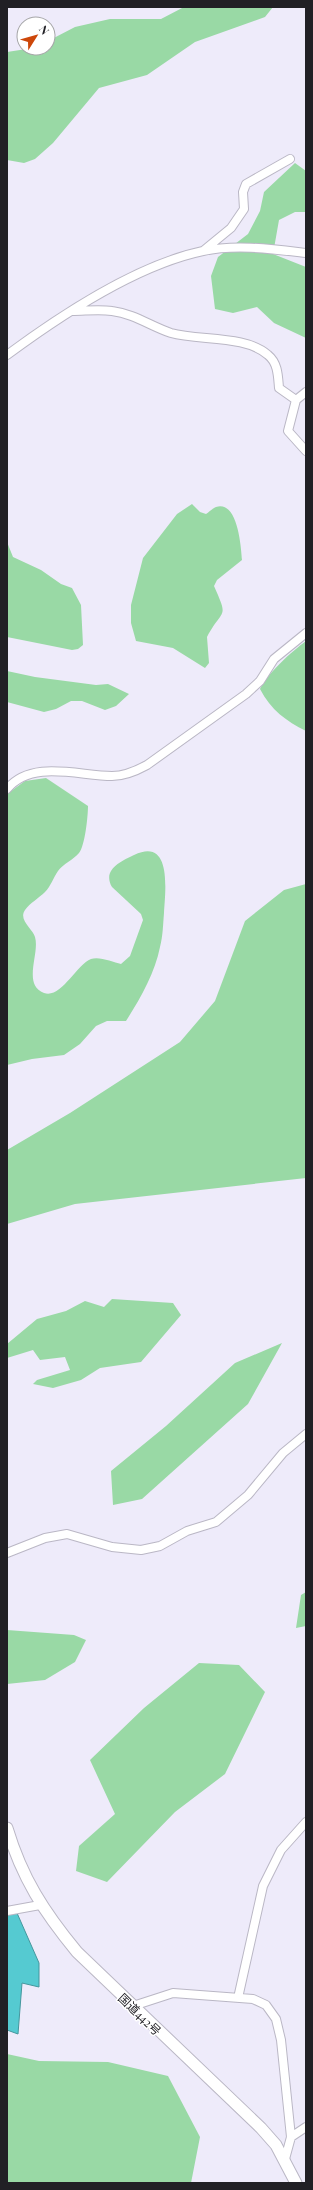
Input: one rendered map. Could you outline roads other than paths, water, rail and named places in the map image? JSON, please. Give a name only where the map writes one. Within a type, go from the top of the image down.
[{"type":"highway","name":"国道442号","points":[[7,1828],[16,1857],[40,1905],[77,1952],[261,2128],[276,2145],[285,2159],[296,2183]]},
{"type":"street","points":[[203,251],[231,228],[244,210],[243,192],[246,184],[290,159]]},
{"type":"street","points":[[7,355],[72,311],[112,288],[166,262],[203,251],[248,248],[306,253]]},
{"type":"street","points":[[72,311],[110,311],[132,315],[171,333],[200,339],[239,342],[262,350],[270,356],[277,368],[280,388],[296,400]]},
{"type":"street","points":[[306,392],[296,400],[288,431],[306,451]]},
{"type":"street","points":[[7,789],[13,782],[24,777],[50,771],[113,776],[132,773],[147,765],[246,694],[260,681],[274,659],[306,633]]},
{"type":"street","points":[[7,1553],[45,1538],[67,1534],[112,1547],[141,1550],[160,1546],[187,1531],[216,1522],[248,1495],[283,1453],[306,1434]]},
{"type":"street","points":[[238,1998],[263,1886],[281,1850],[295,1832],[306,1822]]},
{"type":"street","points":[[7,1911],[40,1905]]},
{"type":"street","points":[[132,2006],[173,1993],[253,1999],[266,2005],[276,2019],[281,2040],[291,2137],[285,2159]]},
{"type":"street","points":[[291,2137],[306,2127]]},
{"type":"water","points":[[17,1913],[39,1963],[39,1987],[22,1983],[18,2034],[7,2030],[7,1915]]}]
